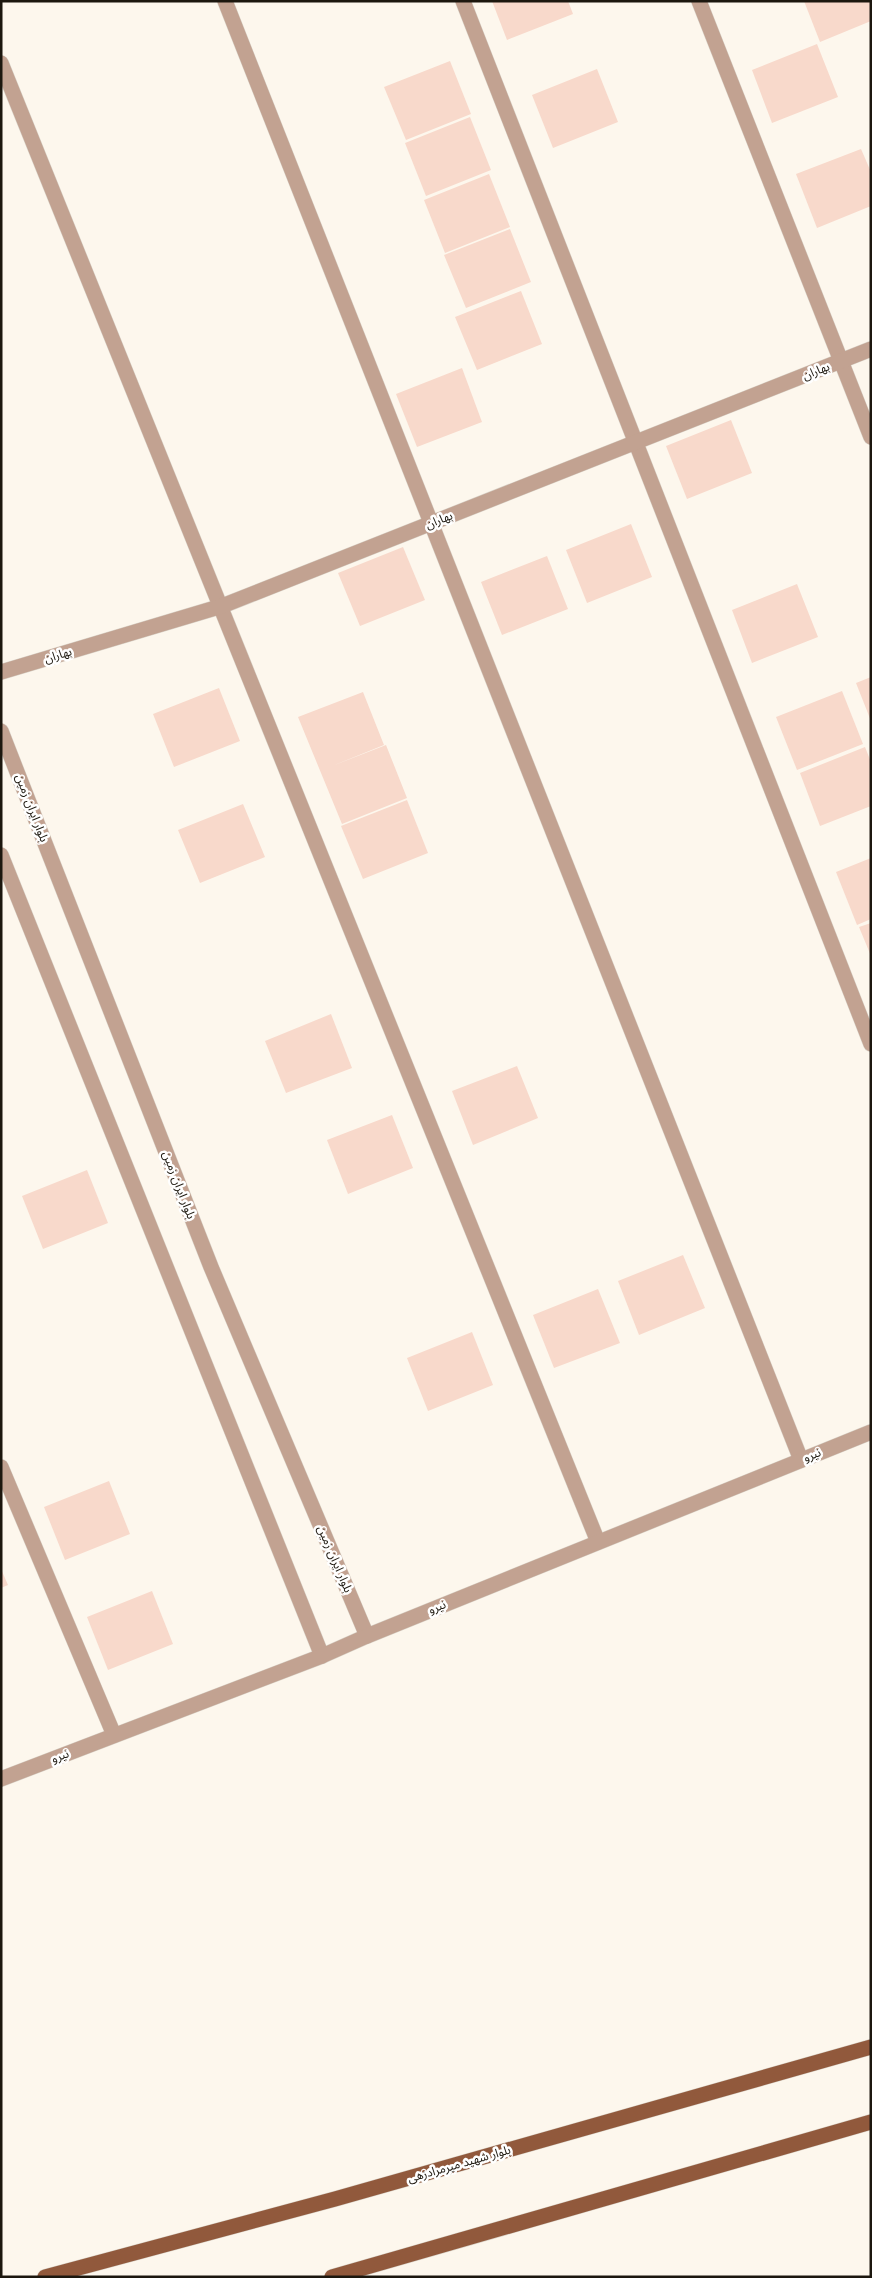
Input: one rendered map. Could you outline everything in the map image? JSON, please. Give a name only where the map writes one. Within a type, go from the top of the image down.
[{"type":"main road","name":"بلوار شهید میرمرادزهی","points":[[45,2277],[345,2197],[871,2047]]},
{"type":"main road","points":[[332,2277],[871,2122]]},
{"type":"street","points":[[225,1],[801,1460]]},
{"type":"street","points":[[463,1],[634,443],[871,1044]]},
{"type":"street","points":[[699,1],[871,437]]},
{"type":"street","points":[[1,63],[222,606],[598,1542]]},
{"type":"street","name":"بهاران","points":[[1,672],[222,606],[871,349]]},
{"type":"street","name":"بلوار ایران زمین","points":[[1,731],[211,1267],[367,1636]]},
{"type":"street","points":[[1,855],[322,1656]]},
{"type":"street","name":"نیرو","points":[[1,1779],[322,1656],[367,1636],[871,1432]]},
{"type":"street","points":[[1,1467],[114,1735]]},
{"type":"building","points":[[492,1],[568,1],[573,14],[507,40]]},
{"type":"building","points":[[804,1],[871,1],[871,21],[820,42]]},
{"type":"building","points":[[817,44],[838,97],[772,123],[752,70]]},
{"type":"building","points":[[450,61],[471,114],[406,140],[384,87]]},
{"type":"building","points":[[597,69],[618,122],[553,148],[532,95]]},
{"type":"building","points":[[470,117],[491,170],[426,196],[405,143]]},
{"type":"building","points":[[861,149],[871,172],[871,206],[817,228],[796,174]]},
{"type":"building","points":[[489,174],[510,227],[445,253],[424,200]]},
{"type":"building","points":[[510,229],[531,282],[466,308],[444,255]]},
{"type":"building","points":[[521,291],[542,344],[477,370],[455,317]]},
{"type":"building","points":[[462,368],[482,422],[417,447],[396,394]]},
{"type":"building","points":[[731,420],[752,473],[687,499],[666,446]]},
{"type":"building","points":[[631,524],[652,577],[587,603],[566,550]]},
{"type":"building","points":[[403,547],[425,600],[360,626],[338,573]]},
{"type":"building","points":[[547,556],[568,609],[502,635],[481,582]]},
{"type":"building","points":[[797,584],[818,637],[752,663],[732,610]]},
{"type":"building","points":[[871,677],[871,721],[856,683]]},
{"type":"building","points":[[219,688],[240,741],[174,767],[153,714]]},
{"type":"building","points":[[842,691],[863,744],[797,770],[776,717]]},
{"type":"building","points":[[363,692],[384,745],[332,766],[386,745],[407,798],[342,824],[298,717]]},
{"type":"building","points":[[865,747],[871,762],[871,806],[820,826],[800,773]]},
{"type":"building","points":[[407,800],[428,853],[363,879],[341,826]]},
{"type":"building","points":[[243,804],[265,857],[200,883],[178,830]]},
{"type":"building","points":[[871,858],[871,919],[857,925],[836,872]]},
{"type":"building","points":[[871,923],[871,956],[859,927]]},
{"type":"building","points":[[331,1014],[352,1068],[286,1093],[265,1041]]},
{"type":"building","points":[[517,1066],[538,1118],[473,1145],[452,1091]]},
{"type":"building","points":[[392,1115],[413,1168],[348,1194],[327,1140]]},
{"type":"building","points":[[87,1170],[108,1223],[43,1249],[22,1196]]},
{"type":"building","points":[[683,1255],[705,1308],[639,1335],[618,1281]]},
{"type":"building","points":[[598,1289],[620,1343],[554,1368],[533,1315]]},
{"type":"building","points":[[472,1332],[493,1385],[428,1411],[407,1358]]},
{"type":"building","points":[[109,1481],[130,1534],[65,1560],[44,1507]]},
{"type":"building","points":[[1,1569],[8,1585],[1,1588]]},
{"type":"building","points":[[152,1591],[173,1644],[108,1670],[87,1617]]}]
